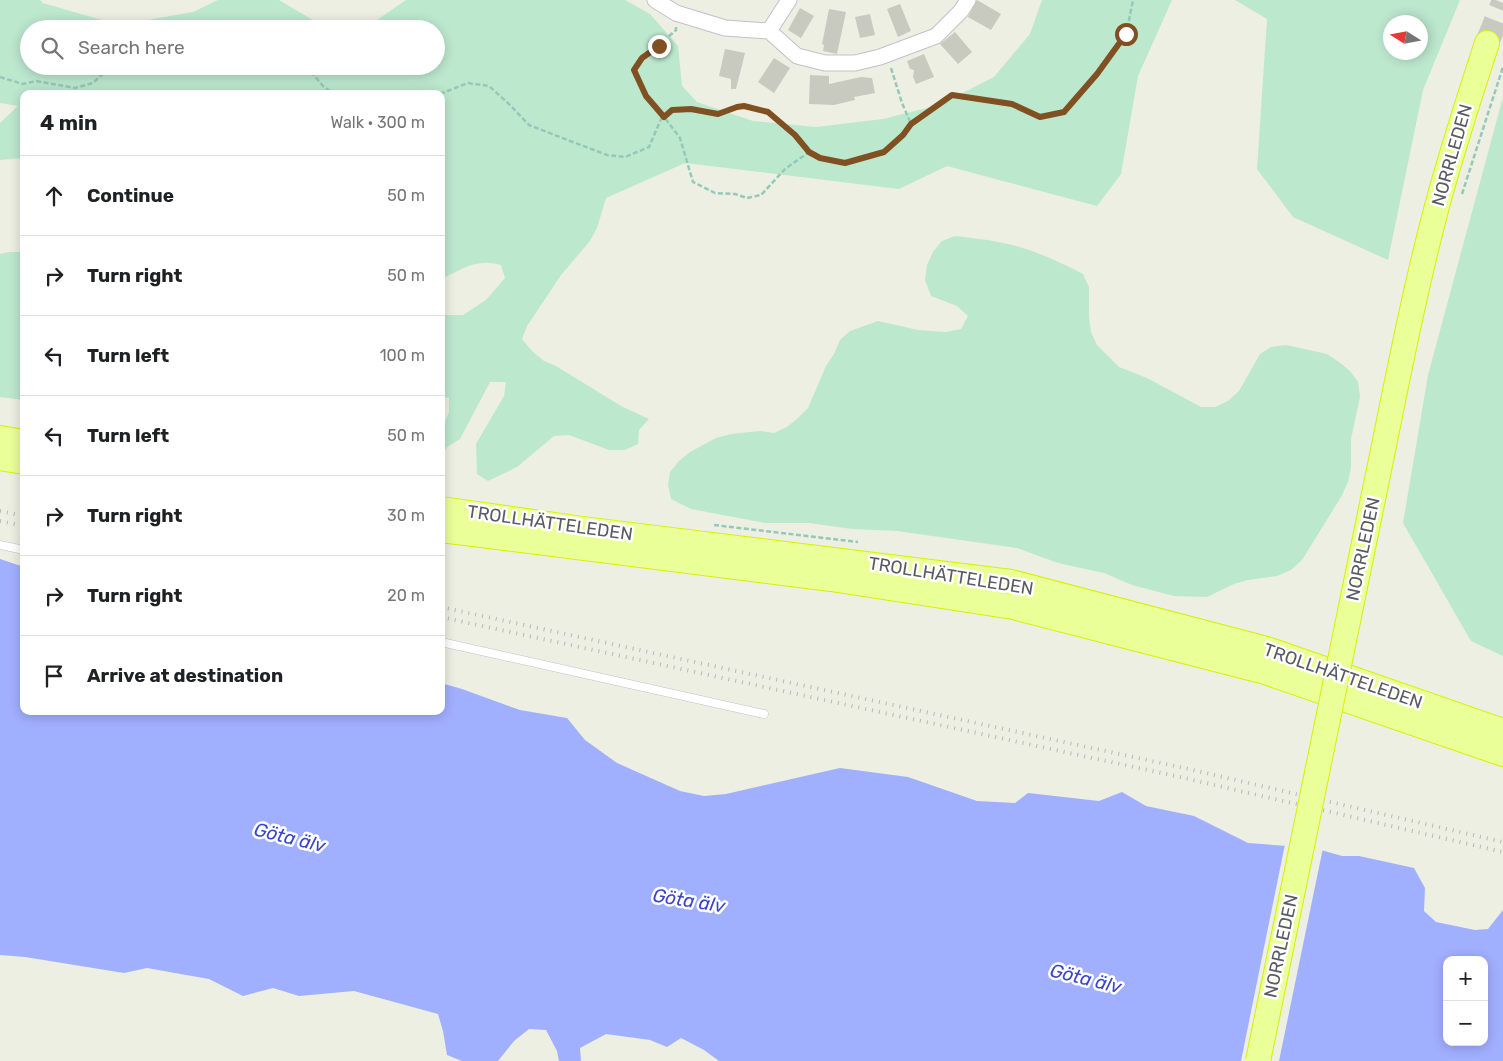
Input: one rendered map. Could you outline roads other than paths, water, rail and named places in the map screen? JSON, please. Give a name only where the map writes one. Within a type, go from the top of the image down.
[{"type":"highway","name":"NORRLEDEN","points":[[1258,1061],[1405,346],[1436,211],[1460,124],[1486,42]]},
{"type":"highway","points":[[0,438],[20,441]]},
{"type":"highway","points":[[0,458],[20,461]]},
{"type":"highway","name":"TROLLHÄTTELEDEN","points":[[445,510],[593,530],[1012,582],[1267,649],[1503,731]]},
{"type":"highway","name":"TROLLHÄTTELEDEN","points":[[445,531],[831,580],[1012,607],[1265,672],[1503,754]]},
{"type":"street","points":[[655,0],[678,6],[725,28],[769,31],[797,56],[825,63],[854,63],[887,55],[936,36],[961,11],[968,0]]},
{"type":"street","points":[[769,31],[789,0]]},
{"type":"lane","points":[[0,544],[20,549]]},
{"type":"lane","points":[[445,643],[764,714]]},
{"type":"water","name":"Göta älv","points":[[0,559],[20,566],[20,715],[445,715],[445,684],[520,710],[567,718],[585,740],[617,763],[680,791],[704,796],[726,794],[840,768],[908,777],[977,801],[1015,803],[1028,793],[1099,801],[1122,792],[1146,806],[1194,816],[1248,843],[1314,848],[1342,856],[1359,856],[1414,868],[1425,888],[1424,911],[1436,922],[1475,930],[1488,929],[1503,910],[1503,1061],[719,1061],[704,1050],[681,1038],[667,1047],[650,1040],[606,1034],[580,1048],[581,1061],[559,1061],[557,1051],[546,1030],[529,1029],[514,1041],[498,1061],[462,1061],[447,1055],[438,1014],[354,991],[299,996],[273,988],[243,996],[209,979],[147,968],[124,973],[25,957],[0,955]]},
{"type":"tunnel","points":[[1487,43],[1503,3]]},
{"type":"railway","points":[[0,511],[20,515]]},
{"type":"railway","points":[[0,521],[20,525]]},
{"type":"railway","points":[[445,608],[1184,768],[1503,842]]},
{"type":"railway","points":[[445,618],[1180,777],[1503,852]]}]
